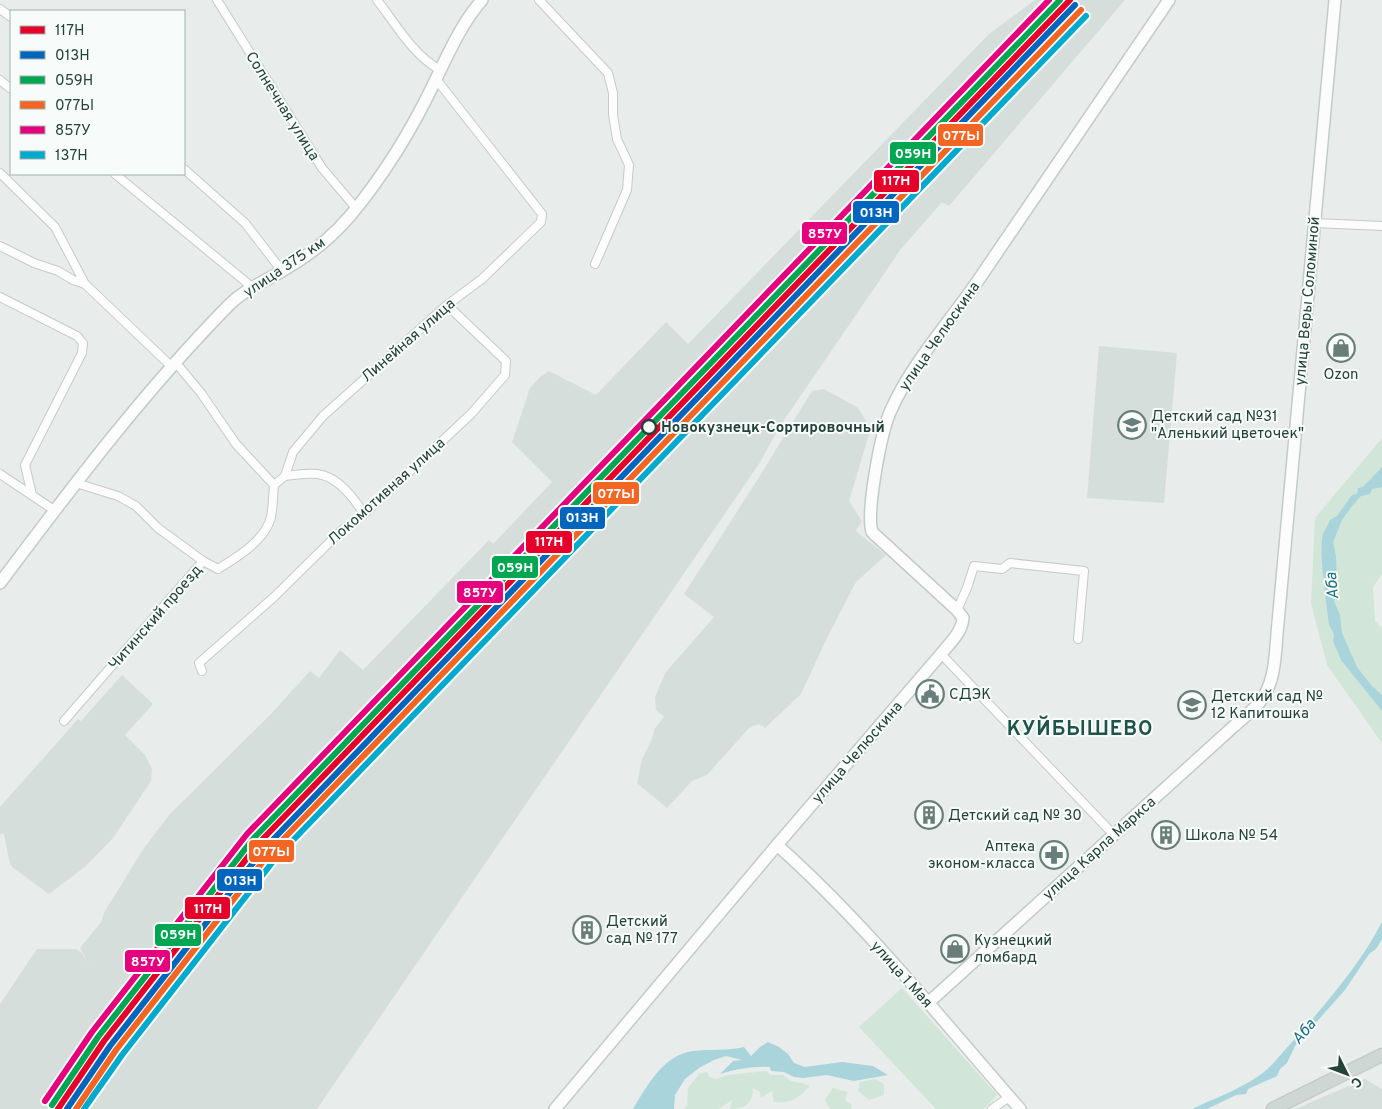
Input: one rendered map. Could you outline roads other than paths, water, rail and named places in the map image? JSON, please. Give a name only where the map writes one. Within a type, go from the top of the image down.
[{"type":"main road","points":[[1273,1109],[1382,1055]]},
{"type":"street","name":"Солнечная улица","points":[[217,0],[322,168],[356,208]]},
{"type":"street","points":[[377,0],[415,50],[438,74]]},
{"type":"street","name":"улица 375 км","points":[[0,583],[54,510],[130,414],[231,303],[252,287],[282,271],[323,242],[356,208],[398,149],[468,19],[482,0]]},
{"type":"street","points":[[539,0],[608,73],[617,139],[629,165],[627,190],[595,264]]},
{"type":"street","name":"улица Челюскина","points":[[555,1109],[941,654],[963,624],[963,618],[957,610],[872,532],[870,517],[886,420],[913,371],[957,311],[1169,0]]},
{"type":"street","name":"улица Веры Соломиной","points":[[1267,691],[1273,667],[1335,0]]},
{"type":"street","name":"Линейная улица","points":[[274,486],[285,476],[293,452],[323,416],[447,305],[482,279],[541,222],[543,216],[438,74]]},
{"type":"street","points":[[0,80],[10,88]]},
{"type":"street","points":[[185,170],[245,223],[282,271]]},
{"type":"street","points":[[0,173],[55,227],[85,284],[201,392],[236,444],[274,486]]},
{"type":"street","points":[[116,175],[252,287]]},
{"type":"street","points":[[1314,223],[1382,226]]},
{"type":"street","points":[[0,246],[34,263],[58,271],[72,280],[85,284]]},
{"type":"street","points":[[0,297],[77,336],[83,343],[82,353],[25,465],[32,495]]},
{"type":"street","name":"Локомотивная улица","points":[[202,671],[199,663],[274,597],[342,530],[364,514],[471,414],[505,375],[506,361],[447,305]]},
{"type":"street","points":[[0,474],[54,510]]},
{"type":"street","points":[[285,476],[317,474],[329,477],[355,500],[364,514]]},
{"type":"street","points":[[76,483],[118,496],[136,506],[158,528],[203,561]]},
{"type":"street","name":"Читинский проезд","points":[[64,721],[203,561],[218,569],[239,556],[262,536],[270,518],[274,486]]},
{"type":"street","points":[[957,610],[974,566],[1002,569],[1010,563],[1084,571],[1078,639]]},
{"type":"street","points":[[941,654],[1114,835]]},
{"type":"street","name":"улица Карла Маркса","points":[[928,1004],[1260,702],[1267,691]]},
{"type":"street","name":"улица 1 Мая","points":[[777,845],[815,878],[1020,1109]]},
{"type":"street","points":[[992,1109],[1009,1097]]},
{"type":"water","name":"Аба","points":[[1382,467],[1382,487],[1372,489],[1370,494],[1361,496],[1352,506],[1342,520],[1333,542],[1336,556],[1337,582],[1335,590],[1337,596],[1334,601],[1340,615],[1342,633],[1357,667],[1382,695],[1382,711],[1341,660],[1333,641],[1334,634],[1329,625],[1323,578],[1322,541],[1323,534],[1330,520],[1337,516],[1352,495],[1357,494],[1358,488],[1363,487]]},
{"type":"water","name":"Аба","points":[[1382,922],[1382,939],[1376,949],[1369,954],[1345,990],[1295,1046],[1287,1063],[1280,1069],[1277,1076],[1248,1089],[1246,1094],[1236,1095],[1207,1109],[1192,1109],[1242,1086],[1257,1077],[1271,1065],[1341,985],[1363,954]]},
{"type":"water","points":[[768,1042],[788,1054],[794,1063],[805,1067],[842,1062],[873,1066],[888,1075],[854,1081],[827,1075],[803,1078],[794,1077],[784,1072],[771,1071],[770,1067],[745,1068],[720,1074],[733,1061],[742,1060],[726,1056],[699,1068],[685,1079],[675,1095],[674,1109],[633,1109],[657,1073],[665,1065],[682,1054],[693,1051],[744,1047],[751,1056]]},
{"type":"place","name":"Ozon","points":[[1341,348]]},
{"type":"place","name":"Детский сад №31 \"Аленький цветочек\"","points":[[1132,425]]},
{"type":"place","name":"Новокузнецк-Сортировочный","points":[[649,427]]},
{"type":"place","name":"СДЭК","points":[[930,694]]},
{"type":"place","name":"Детский сад № 12 Капитошка","points":[[1192,705]]},
{"type":"place","name":"Детский сад № 30","points":[[929,815]]},
{"type":"place","name":"Школа № 54","points":[[1166,835]]},
{"type":"place","name":"Аптека эконом-класса","points":[[1054,855]]},
{"type":"place","name":"Детский сад № 177","points":[[587,930]]},
{"type":"place","name":"Кузнецкий ломбард","points":[[955,949]]},
{"type":"district","name":"КУЙБЫШЕВО","points":[[1080,728]]}]
